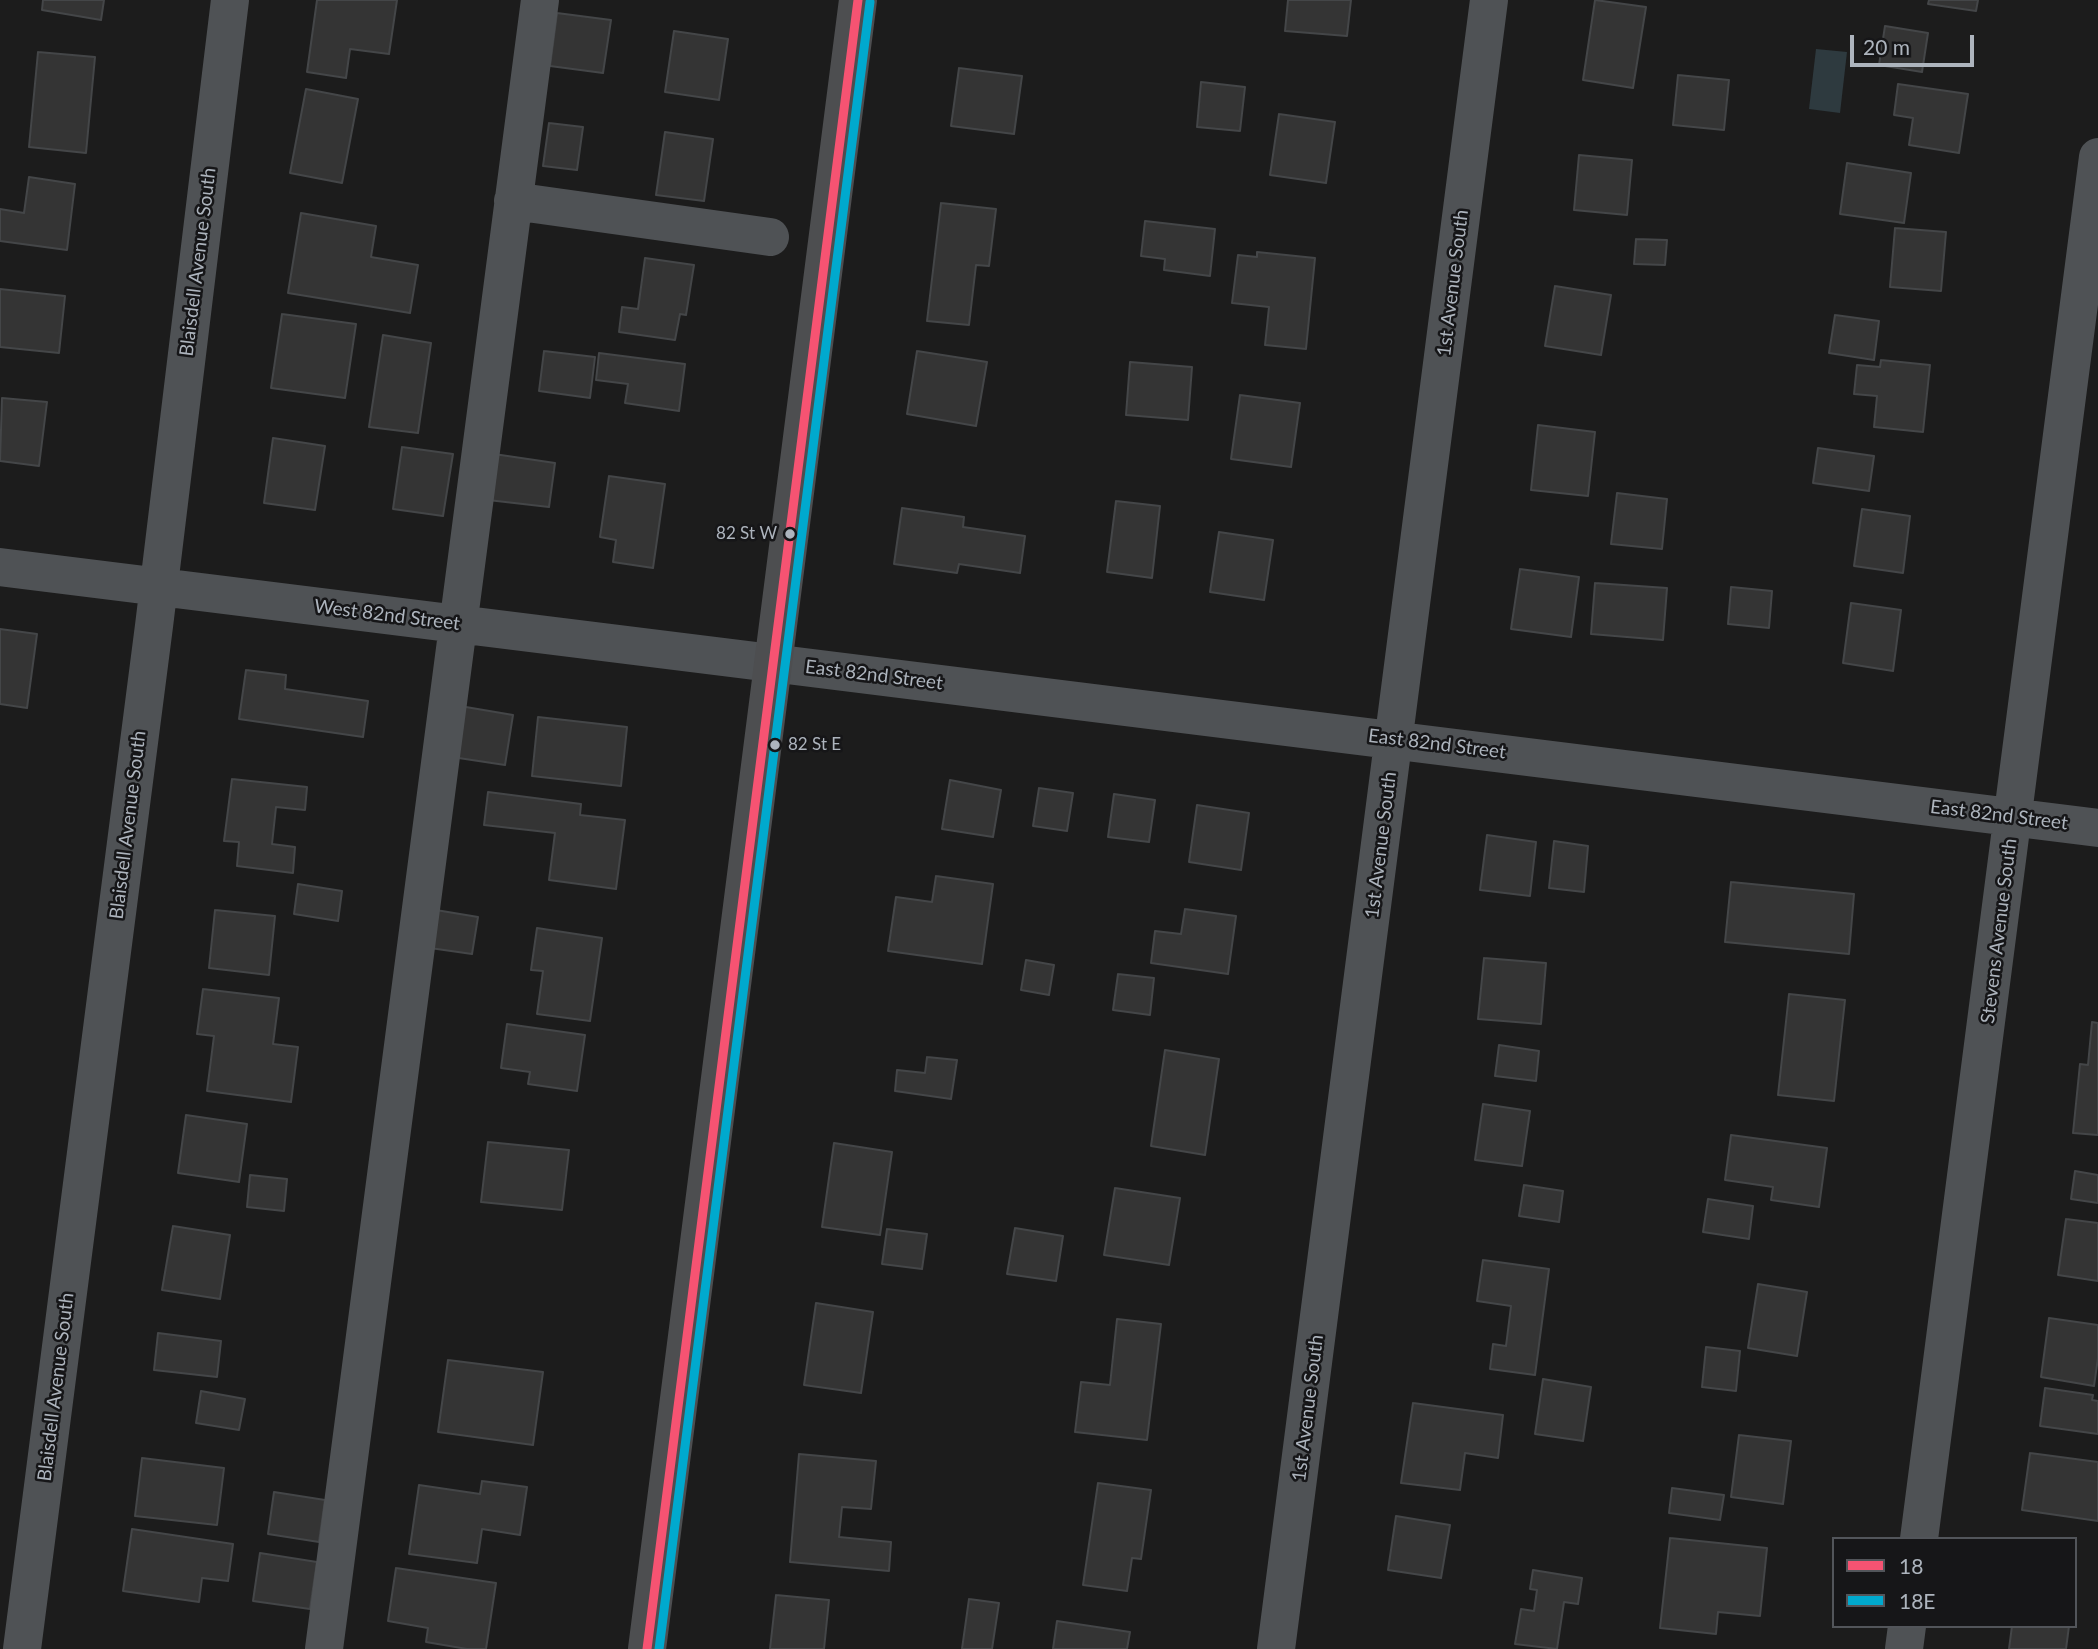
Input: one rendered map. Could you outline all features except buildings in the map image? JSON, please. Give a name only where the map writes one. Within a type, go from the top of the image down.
[{"type":"main road","points":[[647,1649],[858,0]]},
{"type":"street","name":"Blaisdell Avenue South","points":[[22,1649],[159,587],[230,0]]},
{"type":"street","points":[[324,1649],[540,0]]},
{"type":"street","name":"1st Avenue South","points":[[1276,1649],[1489,0]]},
{"type":"street","name":"Stevens Avenue South","points":[[1919,1537],[2098,157]]},
{"type":"street","points":[[513,201],[770,237]]},
{"type":"street","name":"West 82nd Street","points":[[0,567],[775,663]]},
{"type":"street","name":"East 82nd Street","points":[[775,663],[2098,828]]},
{"type":"street","points":[[1904,1649],[1908,1628]]},
{"type":"shaded area","points":[[1816,49],[1847,52],[1840,113],[1809,109]]},
{"type":"transit line","name":"18","points":[[647,1649],[858,0]]},
{"type":"transit line","name":"18E","points":[[659,1649],[870,2]]},
{"type":"place","name":"82 St W","points":[[790,534]]},
{"type":"place","name":"82 St E","points":[[775,745]]}]
